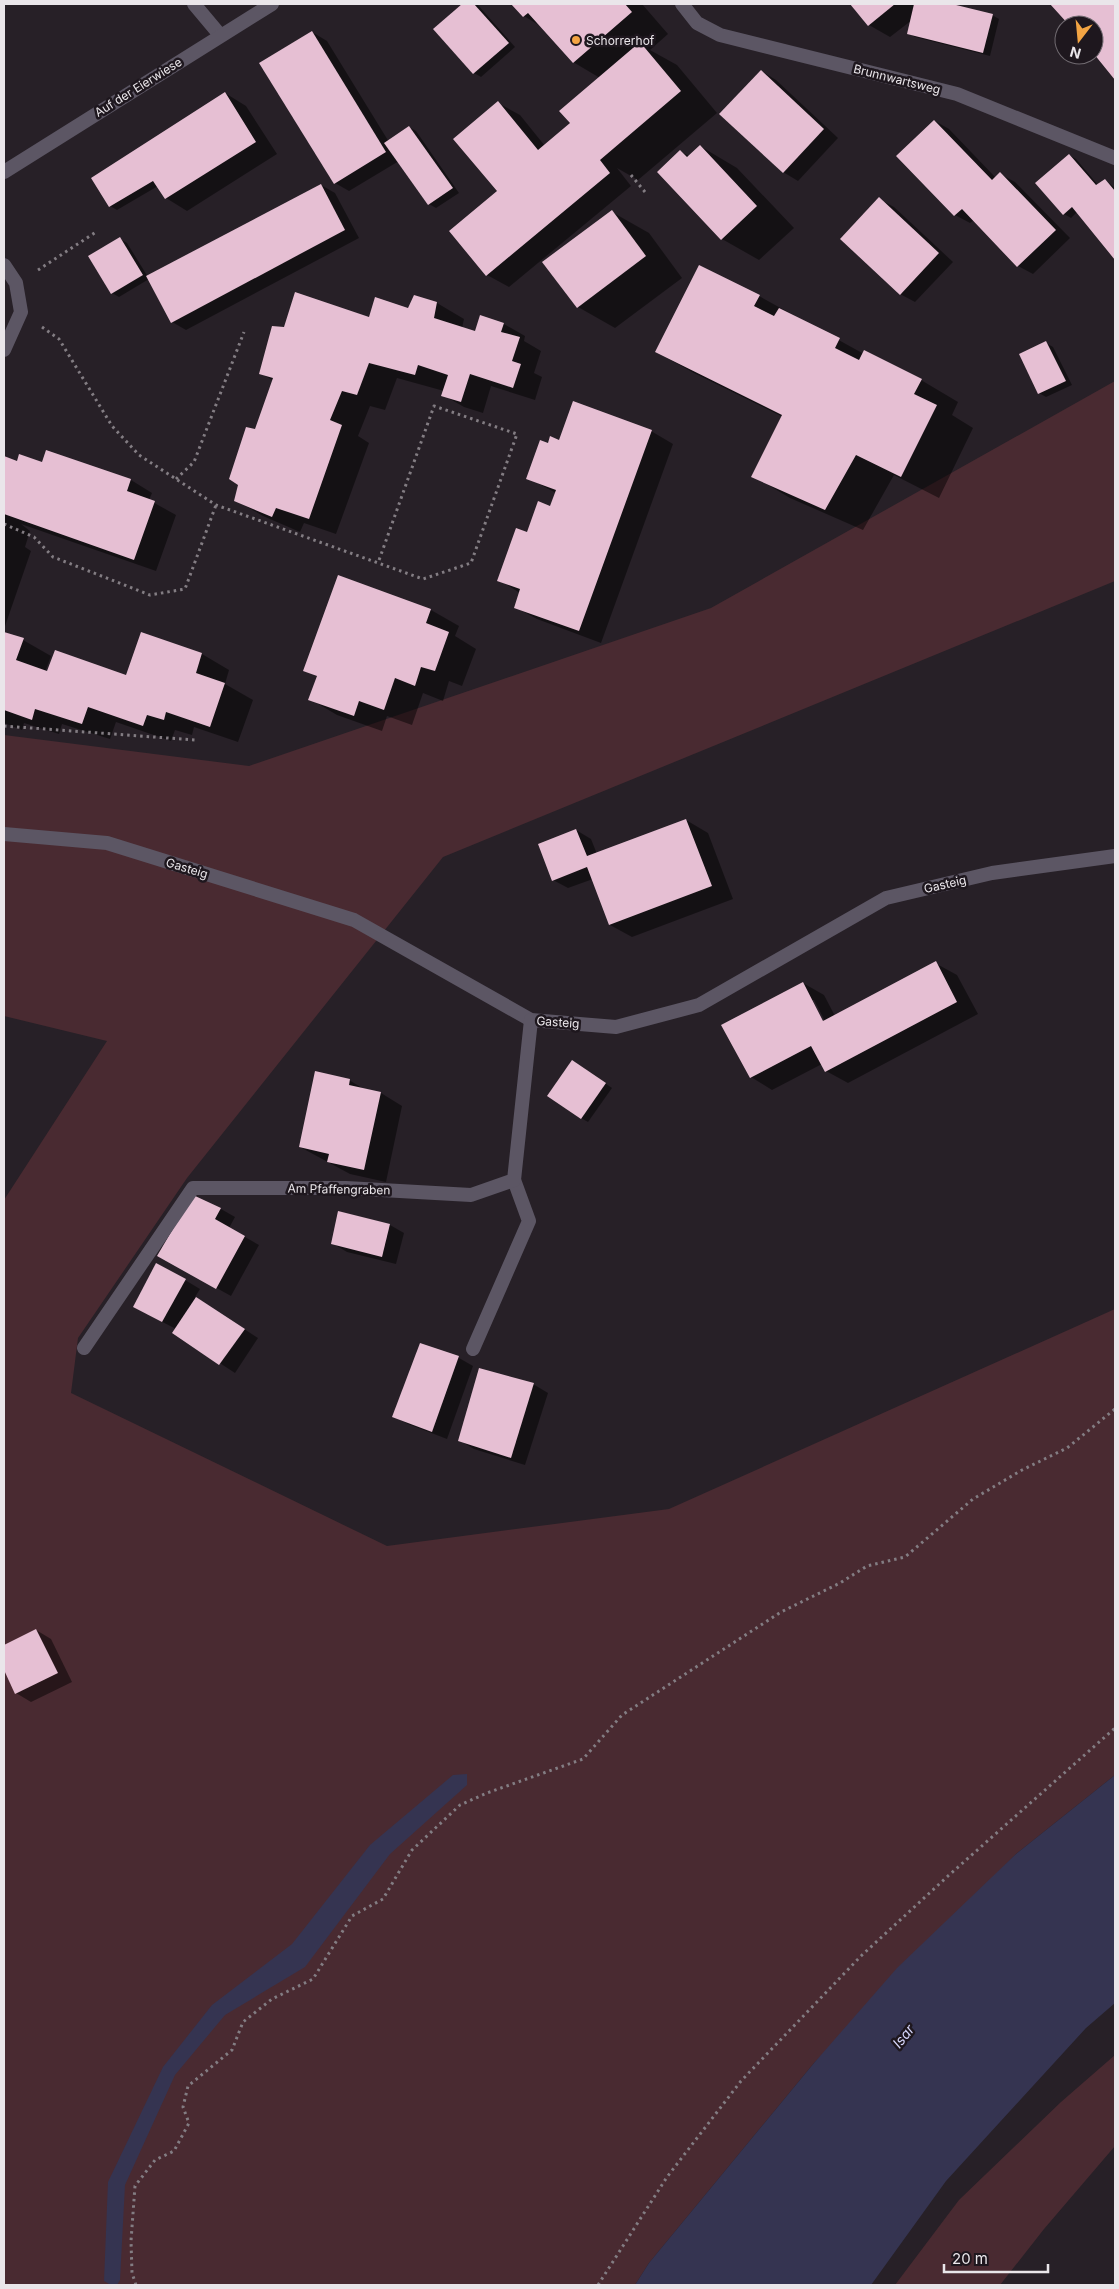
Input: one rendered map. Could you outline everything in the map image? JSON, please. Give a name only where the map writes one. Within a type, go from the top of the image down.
[{"type":"street","points":[[194,4],[220,36]]},
{"type":"street","name":"Auf der Eierwiese","points":[[4,172],[272,4]]},
{"type":"street","name":"Brunnwartsweg","points":[[682,4],[697,23],[720,35],[957,94],[1115,158]]},
{"type":"street","points":[[4,265],[16,283],[21,312],[4,350]]},
{"type":"street","name":"Gasteig","points":[[4,834],[107,843],[354,920],[531,1020],[616,1027],[699,1005],[886,898],[992,873],[1115,856]]},
{"type":"street","points":[[473,1349],[529,1221],[514,1180],[531,1020]]},
{"type":"street","name":"Am Pfaffengraben","points":[[84,1348],[193,1188],[346,1188],[471,1195],[514,1180]]},
{"type":"path","points":[[631,175],[645,192]]},
{"type":"path","points":[[16,283],[96,232]]},
{"type":"path","points":[[21,312],[59,339],[112,426],[139,455],[216,505],[378,563],[423,579],[471,563],[517,434],[434,406],[378,563]]},
{"type":"path","points":[[176,479],[194,462],[244,332]]},
{"type":"path","points":[[4,524],[34,537],[53,557],[150,595],[185,589],[216,505]]},
{"type":"path","points":[[4,726],[196,740]]},
{"type":"path","points":[[136,2285],[132,2273],[131,2241],[135,2186],[155,2160],[174,2151],[189,2123],[183,2107],[188,2086],[232,2050],[243,2022],[272,1999],[314,1979],[352,1916],[383,1899],[412,1850],[460,1805],[487,1793],[583,1759],[622,1714],[781,1612],[840,1583],[867,1566],[904,1558],[973,1499],[1022,1470],[1067,1448],[1115,1409]]},
{"type":"path","points":[[598,2285],[667,2178],[741,2081],[861,1956],[1115,1728]]},
{"type":"shaded area","points":[[1115,381],[1115,581],[443,857],[187,1178],[78,1338],[71,1393],[387,1546],[669,1509],[1115,1309],[1115,1775],[1016,1854],[814,2063],[649,2263],[635,2285],[4,2285],[4,1200],[107,1041],[4,1016],[4,735],[249,766],[711,608]]},
{"type":"shaded area","points":[[1115,2055],[1115,2146],[1044,2229],[1000,2285],[895,2285],[959,2200],[1061,2102]]},
{"type":"water","points":[[467,1774],[467,1785],[390,1854],[305,1967],[225,2015],[175,2075],[125,2185],[120,2280],[117,2285],[111,2285],[104,2281],[108,2182],[163,2067],[212,2005],[292,1944],[370,1845],[453,1775]]},
{"type":"water","name":"Isar","points":[[1115,1775],[1115,2003],[1086,2028],[946,2181],[871,2285],[635,2285],[649,2263],[814,2063],[897,1968],[1016,1854]]},
{"type":"building","points":[[462,4],[474,4],[509,43],[473,74],[433,29]]},
{"type":"building","name":"Schorrerhof","points":[[511,4],[625,4],[632,12],[573,63],[528,13],[523,17]]},
{"type":"building","points":[[850,4],[895,4],[868,26]]},
{"type":"building","points":[[914,4],[952,4],[993,14],[983,53],[907,34]]},
{"type":"building","points":[[1050,4],[1115,4],[1115,80],[1103,65],[1104,15],[1060,15]]},
{"type":"building","points":[[312,31],[386,152],[334,184],[259,63]]},
{"type":"building","points":[[640,42],[681,91],[600,160],[610,173],[486,276],[449,231],[497,191],[453,139],[498,101],[538,150],[570,123],[559,111]]},
{"type":"building","points":[[761,70],[824,129],[783,173],[719,114]]},
{"type":"building","points":[[225,92],[256,142],[165,199],[153,181],[109,207],[91,178]]},
{"type":"building","points":[[934,120],[992,180],[1000,172],[1056,230],[1017,267],[962,209],[954,216],[896,156]]},
{"type":"building","points":[[409,126],[453,188],[428,205],[384,143]]},
{"type":"building","points":[[700,145],[757,206],[721,240],[657,172],[680,150],[687,157]]},
{"type":"building","points":[[1069,154],[1096,185],[1105,179],[1115,191],[1115,260],[1072,207],[1063,215],[1035,183]]},
{"type":"building","points":[[321,184],[345,230],[171,323],[146,276]]},
{"type":"building","points":[[879,197],[939,253],[900,295],[840,239]]},
{"type":"building","points":[[612,210],[646,256],[577,308],[542,262]]},
{"type":"building","points":[[120,237],[143,275],[111,294],[88,256]]},
{"type":"building","points":[[699,265],[760,295],[754,306],[774,316],[779,308],[840,338],[835,348],[859,360],[864,350],[922,379],[914,394],[937,405],[901,477],[856,455],[825,510],[751,477],[782,415],[655,352]]},
{"type":"building","points":[[295,292],[369,317],[375,297],[408,308],[414,295],[437,302],[434,318],[475,331],[480,315],[504,323],[501,332],[520,337],[512,361],[521,364],[513,388],[470,374],[461,402],[441,396],[448,375],[418,365],[415,375],[369,363],[357,395],[342,391],[330,420],[342,425],[309,519],[276,508],[272,517],[234,501],[238,485],[229,479],[246,427],[255,429],[273,378],[259,374],[272,326],[284,327]]},
{"type":"building","points":[[1046,341],[1066,381],[1038,394],[1019,354]]},
{"type":"building","points":[[573,401],[652,430],[579,631],[514,608],[520,589],[497,581],[516,528],[527,532],[538,501],[550,506],[556,490],[526,479],[540,440],[548,443],[550,436],[559,440]]},
{"type":"building","points":[[46,450],[131,479],[127,491],[155,501],[134,560],[4,514],[4,456],[17,461],[19,454],[42,462]]},
{"type":"building","points":[[338,575],[431,609],[426,623],[449,632],[435,671],[421,667],[415,686],[395,678],[384,710],[359,701],[354,716],[308,700],[317,676],[303,671]]},
{"type":"building","points":[[4,632],[24,638],[16,660],[47,671],[55,650],[126,675],[141,632],[202,653],[196,673],[225,683],[210,727],[166,712],[164,720],[147,715],[143,726],[88,707],[82,724],[35,709],[32,720],[4,710]]},
{"type":"building","points":[[686,819],[712,886],[609,925],[587,867],[552,881],[538,844],[576,829],[587,856]]},
{"type":"building","points":[[936,961],[957,1002],[825,1072],[811,1046],[750,1078],[721,1025],[803,982],[823,1021]]},
{"type":"building","points":[[572,1060],[606,1083],[581,1119],[547,1096]]},
{"type":"building","points":[[315,1071],[350,1079],[349,1085],[381,1092],[364,1170],[327,1162],[329,1154],[299,1147]]},
{"type":"building","points":[[193,1195],[221,1208],[215,1219],[245,1236],[216,1289],[157,1256]]},
{"type":"building","points":[[338,1211],[390,1224],[382,1257],[331,1244]]},
{"type":"building","points":[[156,1263],[186,1279],[162,1322],[133,1307]]},
{"type":"building","points":[[196,1297],[245,1329],[219,1365],[172,1333]]},
{"type":"building","points":[[420,1343],[459,1356],[432,1432],[392,1417]]},
{"type":"building","points":[[479,1368],[534,1383],[511,1458],[458,1441]]},
{"type":"building","points":[[36,1629],[58,1673],[15,1694],[4,1670],[4,1645]]},
{"type":"place","name":"Schorrerhof","points":[[576,40]]}]
